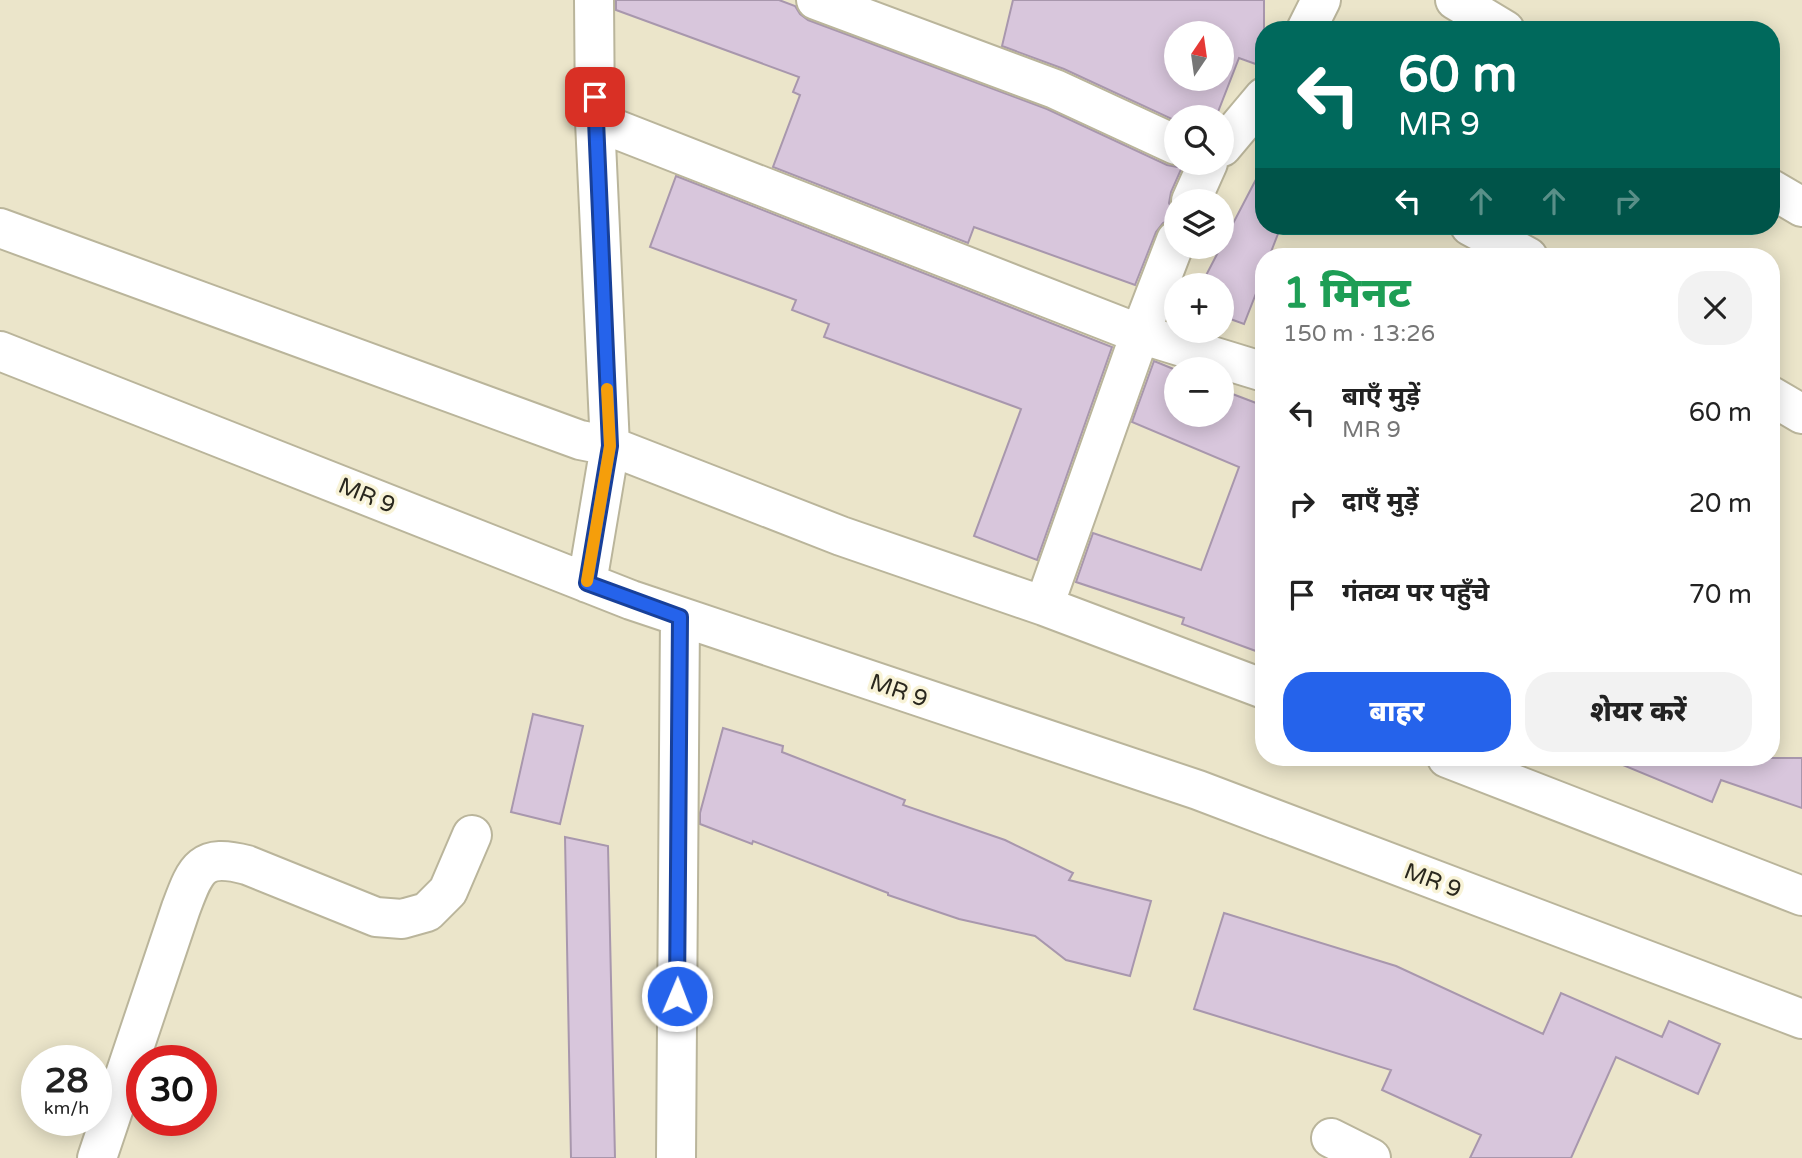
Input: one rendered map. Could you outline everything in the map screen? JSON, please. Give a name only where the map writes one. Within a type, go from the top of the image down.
[{"type":"street","points":[[587,583],[610,446],[595,121],[594,0]]},
{"type":"street","points":[[816,0],[1055,89],[1164,139]]},
{"type":"street","points":[[1310,21],[1321,0]]},
{"type":"street","points":[[1460,1],[1491,21]]},
{"type":"street","points":[[1234,135],[1255,113]]},
{"type":"street","points":[[595,121],[1140,334],[1255,369]]},
{"type":"street","points":[[1780,194],[1802,207]]},
{"type":"street","points":[[0,228],[580,440],[610,446],[841,536],[1044,606],[1255,686]]},
{"type":"street","points":[[1487,235],[1511,248]]},
{"type":"street","points":[[1044,606],[1169,259]]},
{"type":"street","name":"MR 9","points":[[0,351],[587,583],[680,617],[1198,790],[1802,1019]]},
{"type":"street","points":[[1780,401],[1802,414]]},
{"type":"street","points":[[676,1158],[680,617]]},
{"type":"street","points":[[1468,766],[1802,896]]},
{"type":"street","points":[[97,1158],[181,908],[193,876],[208,862],[226,860],[247,865],[376,917],[402,919],[427,912],[447,891],[472,835]]},
{"type":"street","points":[[1331,1138],[1371,1158]]},
{"type":"building","points":[[616,0],[779,0],[795,6],[808,20],[1047,109],[1164,164],[1164,175],[1179,175],[1172,189],[1164,189],[1164,223],[1156,232],[1135,285],[974,227],[968,243],[773,167],[800,95],[793,92],[799,77],[616,10]]},
{"type":"building","points":[[1013,0],[1264,0],[1264,21],[1255,21],[1255,64],[1239,58],[1234,71],[1234,21],[1164,21],[1164,91],[1226,91],[1221,105],[1164,105],[1164,115],[1064,69],[1002,46]]},
{"type":"building","points":[[676,176],[1112,347],[1037,560],[974,536],[1021,409],[824,337],[829,324],[792,310],[796,300],[650,247]]},
{"type":"building","points":[[1255,181],[1255,235],[1278,235],[1272,248],[1255,248],[1255,296],[1244,324],[1234,320],[1234,273],[1207,273],[1215,259],[1234,259],[1234,222]]},
{"type":"building","points":[[1154,361],[1164,365],[1164,427],[1234,427],[1234,395],[1255,403],[1255,651],[1182,624],[1184,618],[1076,582],[1093,533],[1201,570],[1239,467],[1132,422]]},
{"type":"building","points":[[533,714],[583,726],[560,824],[511,812]]},
{"type":"building","points":[[723,728],[783,746],[782,752],[905,800],[903,805],[1005,840],[1073,873],[1069,880],[1151,901],[1130,976],[1066,960],[1035,936],[959,919],[888,895],[753,841],[752,844],[700,824],[700,813]]},
{"type":"building","points":[[1780,758],[1802,758],[1802,808],[1721,780],[1712,802],[1625,766],[1780,766]]},
{"type":"building","points":[[565,837],[608,846],[615,1158],[571,1158]]},
{"type":"building","points":[[1224,913],[1396,966],[1543,1034],[1561,993],[1662,1037],[1669,1021],[1720,1044],[1698,1094],[1616,1057],[1571,1158],[1470,1158],[1481,1135],[1382,1090],[1391,1070],[1194,1009]]},
{"type":"slow traffic","points":[[587,581],[610,446],[607,389]]},
{"type":"route","points":[[595,97],[610,446],[587,583],[680,617],[677,996]]}]
